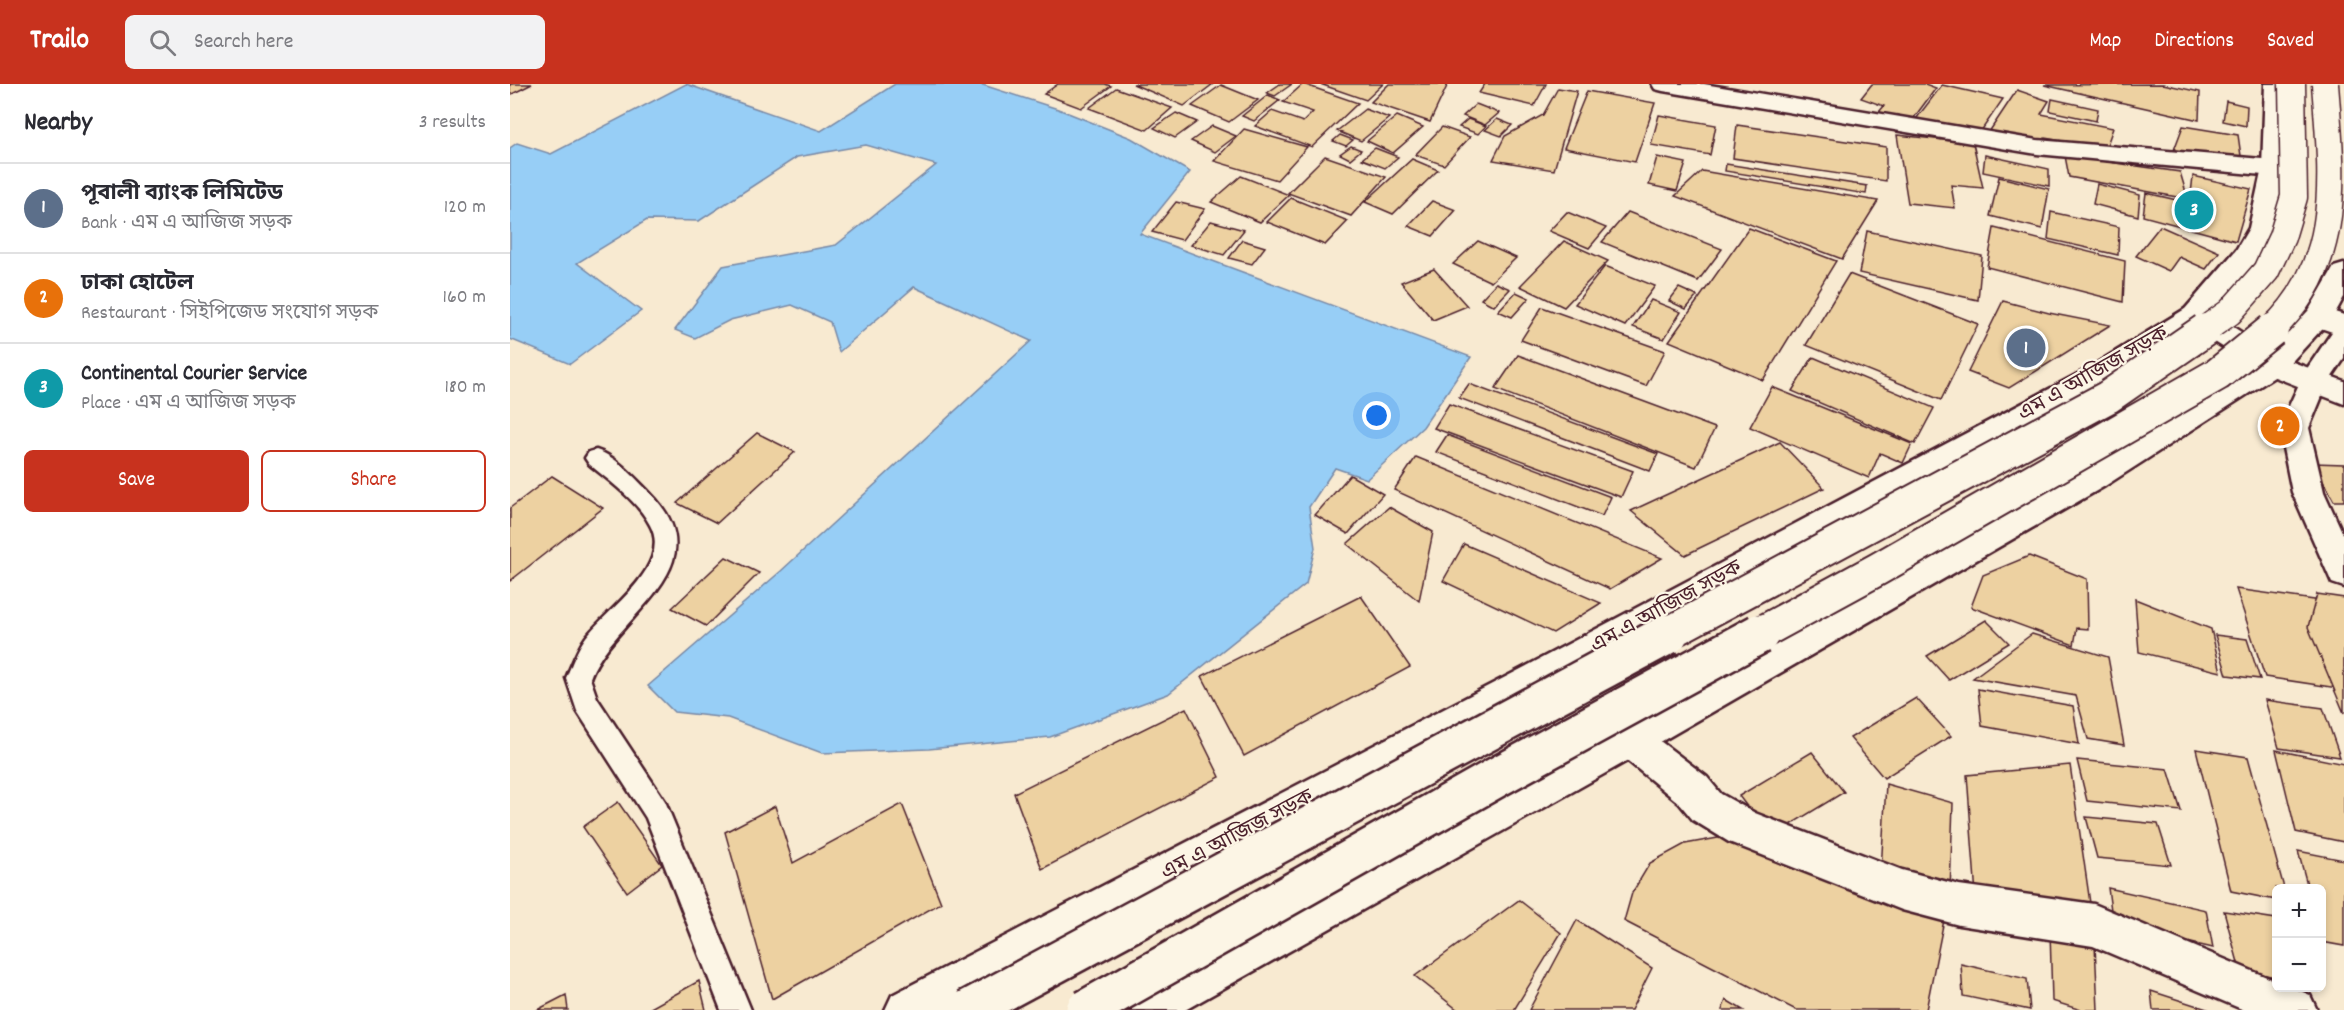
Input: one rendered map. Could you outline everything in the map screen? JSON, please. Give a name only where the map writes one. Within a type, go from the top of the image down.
[{"type":"main road","points":[[1663,84],[2037,147],[2274,168]]},
{"type":"main road","name":"এম এ আজিজ সড়ক","points":[[907,1010],[1534,680],[2098,376],[2195,316],[2246,256],[2262,228],[2274,168],[2276,84]]},
{"type":"main road","points":[[968,1010],[2108,397],[2230,312],[2266,271],[2282,237],[2294,197],[2292,84]]},
{"type":"main road","points":[[1086,1010],[1497,777],[1878,569],[2218,374],[2274,328],[2304,296],[2325,252],[2334,208],[2325,84]]},
{"type":"main road","points":[[2344,273],[2336,326],[2294,428],[2308,492],[2344,573]]},
{"type":"main road","points":[[2195,316],[2272,364],[2344,393]]},
{"type":"main road","points":[[1143,1010],[1630,740],[2094,477],[2336,326]]},
{"type":"main road","points":[[1630,740],[1693,790],[1707,807],[1743,828],[1902,890],[1959,905],[2094,925],[2295,1010]]},
{"type":"lane","points":[[596,458],[635,490],[662,526],[667,548],[660,571],[595,643],[578,678],[586,703],[656,810],[735,1010]]},
{"type":"water","points":[[686,84],[821,131],[895,84],[980,84],[1058,109],[1131,138],[1190,172],[1140,234],[1471,357],[1423,427],[1367,479],[1335,468],[1309,507],[1315,548],[1306,584],[1168,694],[1050,737],[929,749],[822,753],[728,718],[674,712],[648,686],[781,571],[1031,341],[914,287],[839,352],[830,322],[792,305],[730,320],[695,338],[675,330],[723,266],[836,245],[936,165],[866,145],[797,157],[699,221],[647,220],[577,263],[641,311],[570,364],[510,339],[510,148],[517,143],[551,154]]},
{"type":"building","points":[[510,84],[532,84],[510,95]]},
{"type":"building","points":[[1058,84],[1111,86],[1081,108],[1044,94]]},
{"type":"building","points":[[1133,84],[1213,84],[1184,106]]},
{"type":"building","points":[[1280,84],[1292,84],[1275,96],[1267,93]]},
{"type":"building","points":[[1303,84],[1358,103],[1312,147],[1255,126],[1272,111],[1303,122],[1313,112],[1283,102]]},
{"type":"building","points":[[1320,84],[1383,84],[1366,100]]},
{"type":"building","points":[[1389,84],[1448,84],[1430,122],[1371,102]]},
{"type":"building","points":[[1485,84],[1546,84],[1534,106],[1479,93]]},
{"type":"building","points":[[1872,84],[1925,84],[1936,88],[1910,123],[1879,112],[1884,106],[1861,98]]},
{"type":"building","points":[[2163,84],[2200,92],[2199,120],[2044,85]]},
{"type":"building","points":[[1221,85],[1258,100],[1229,122],[1192,106]]},
{"type":"building","points":[[1942,85],[2003,99],[1979,134],[1913,123]]},
{"type":"building","points":[[1116,88],[1172,108],[1147,130],[1089,108]]},
{"type":"building","points":[[1558,88],[1577,91],[1554,170],[1493,160],[1505,136],[1543,115]]},
{"type":"building","points":[[2017,90],[2049,101],[2041,114],[2113,128],[2106,148],[2045,138],[2042,142],[1987,135]]},
{"type":"building","points":[[1587,91],[1655,103],[1635,162],[1564,148]]},
{"type":"building","points":[[1268,95],[1280,100],[1254,121],[1242,116]]},
{"type":"building","points":[[2052,99],[2098,109],[2096,121],[2050,111]]},
{"type":"building","points":[[2226,101],[2247,106],[2246,126],[2223,121]]},
{"type":"building","points":[[1476,104],[1499,113],[1485,125],[1463,116]]},
{"type":"building","points":[[1365,109],[1389,118],[1361,141],[1337,131]]},
{"type":"building","points":[[1176,113],[1197,122],[1175,138],[1154,128]]},
{"type":"building","points":[[1659,115],[1716,125],[1710,155],[1651,145]]},
{"type":"building","points":[[1397,116],[1423,127],[1393,153],[1367,141]]},
{"type":"building","points":[[1468,119],[1486,126],[1478,134],[1459,127]]},
{"type":"building","points":[[1497,119],[1512,125],[1501,136],[1485,130]]},
{"type":"building","points":[[1737,125],[1886,147],[1886,181],[1733,158]]},
{"type":"building","points":[[1212,126],[1236,136],[1215,152],[1191,141]]},
{"type":"building","points":[[2183,126],[2238,135],[2242,163],[2174,150]]},
{"type":"building","points":[[1442,127],[1470,137],[1444,165],[1415,155]]},
{"type":"building","points":[[1244,129],[1307,147],[1277,180],[1214,161]]},
{"type":"building","points":[[1340,135],[1353,140],[1346,146],[1333,141]]},
{"type":"building","points":[[1897,135],[1973,143],[1983,188],[1951,185],[1955,208],[1908,203]]},
{"type":"building","points":[[1351,146],[1361,150],[1350,159],[1340,154]]},
{"type":"building","points":[[1375,148],[1398,157],[1385,168],[1362,159]]},
{"type":"building","points":[[1985,155],[2049,169],[2049,186],[1983,172]]},
{"type":"building","points":[[1325,156],[1386,177],[1351,216],[1288,193]]},
{"type":"building","points":[[2065,156],[2180,172],[2188,199],[2069,177]]},
{"type":"building","points":[[1657,157],[1686,163],[1677,191],[1649,185]]},
{"type":"building","points":[[1412,159],[1438,170],[1393,214],[1365,202]]},
{"type":"building","points":[[1726,164],[1867,186],[1866,194],[1725,171]]},
{"type":"building","points":[[1702,171],[1878,201],[1842,259],[1675,196]]},
{"type":"building","points":[[1241,176],[1289,195],[1260,222],[1211,202]]},
{"type":"building","points":[[2193,176],[2251,189],[2236,241],[2143,216],[2146,193],[2190,203]]},
{"type":"building","points":[[1999,177],[2049,189],[2042,229],[1990,216]]},
{"type":"building","points":[[2097,184],[2140,195],[2138,216],[2093,204]]},
{"type":"building","points":[[1291,198],[1348,221],[1325,245],[1267,222]]},
{"type":"building","points":[[1432,201],[1456,210],[1433,236],[1408,226]]},
{"type":"building","points":[[1176,202],[1205,209],[1182,240],[1152,232]]},
{"type":"building","points":[[1567,212],[1606,228],[1589,248],[1549,231]]},
{"type":"building","points":[[1628,212],[1722,249],[1698,281],[1602,242]]},
{"type":"building","points":[[2051,212],[2119,227],[2118,255],[2048,239]]},
{"type":"building","points":[[1211,221],[1244,230],[1224,255],[1191,245]]},
{"type":"building","points":[[2160,226],[2219,252],[2206,269],[2179,257],[2169,271],[2136,256]]},
{"type":"building","points":[[1749,228],[1836,261],[1763,380],[1669,341]]},
{"type":"building","points":[[1994,228],[2125,261],[2123,302],[1987,267]]},
{"type":"building","points":[[1867,231],[1982,256],[1978,300],[1859,273]]},
{"type":"building","points":[[1242,240],[1265,247],[1252,264],[1229,258]]},
{"type":"building","points":[[1478,241],[1516,258],[1491,282],[1453,264]]},
{"type":"building","points":[[1564,241],[1608,261],[1564,307],[1520,286]]},
{"type":"building","points":[[1605,266],[1655,286],[1625,326],[1575,304]]},
{"type":"building","points":[[1434,269],[1467,306],[1433,320],[1401,282]]},
{"type":"building","points":[[1849,274],[1978,324],[1941,400],[1806,345]]},
{"type":"building","points":[[1496,283],[1510,289],[1494,306],[1481,299]]},
{"type":"building","points":[[1679,288],[1697,296],[1686,309],[1669,301]]},
{"type":"building","points":[[1516,292],[1529,298],[1512,317],[1498,311]]},
{"type":"building","points":[[1651,300],[1681,312],[1664,339],[1633,327]]},
{"type":"building","points":[[2003,301],[2110,325],[2009,388],[1968,372]]},
{"type":"building","points":[[1542,307],[1665,351],[1646,386],[1521,340]]},
{"type":"building","points":[[1518,355],[1715,428],[1696,467],[1495,389]]},
{"type":"building","points":[[1813,357],[1934,408],[1915,444],[1792,391]]},
{"type":"building","points":[[1469,384],[1658,454],[1650,471],[1459,398]]},
{"type":"building","points":[[1772,387],[1912,444],[1903,463],[1880,453],[1869,478],[1750,427]]},
{"type":"building","points":[[1449,404],[1633,471],[1621,497],[1434,428]]},
{"type":"building","points":[[757,433],[795,452],[717,523],[677,503]]},
{"type":"building","points":[[1447,435],[1611,497],[1602,516],[1436,452]]},
{"type":"building","points":[[1780,442],[1824,488],[1685,555],[1631,511]]},
{"type":"building","points":[[1416,457],[1662,558],[1610,589],[1394,490]]},
{"type":"building","points":[[2313,463],[2344,464],[2344,501],[2334,501]]},
{"type":"building","points":[[1350,475],[1383,494],[1348,534],[1315,515]]},
{"type":"building","points":[[552,476],[603,508],[510,581],[510,508]]},
{"type":"building","points":[[1389,507],[1433,532],[1419,601],[1347,544]]},
{"type":"building","points":[[1464,544],[1601,603],[1553,633],[1443,581]]},
{"type":"building","points":[[2029,556],[2087,579],[2088,629],[2077,628],[2074,645],[1971,607],[1983,575]]},
{"type":"building","points":[[726,557],[759,573],[706,626],[672,608]]},
{"type":"building","points":[[2236,589],[2321,601],[2344,661],[2344,689],[2265,677]]},
{"type":"building","points":[[2317,594],[2344,598],[2344,713],[2308,627]]},
{"type":"building","points":[[1361,596],[1410,667],[1244,756],[1202,676]]},
{"type":"building","points":[[2135,599],[2211,629],[2221,672],[2139,652]]},
{"type":"building","points":[[1986,620],[2009,643],[1949,680],[1927,656]]},
{"type":"building","points":[[2032,634],[2108,657],[2124,745],[2088,739],[2076,696],[1973,678]]},
{"type":"building","points":[[2215,635],[2247,639],[2260,679],[2227,675]]},
{"type":"building","points":[[1978,689],[2073,706],[2079,744],[1982,726]]},
{"type":"building","points":[[1916,698],[1951,736],[1884,778],[1850,738]]},
{"type":"building","points":[[2265,700],[2323,708],[2340,757],[2279,748]]},
{"type":"building","points":[[1186,708],[1220,777],[1042,869],[1014,793]]},
{"type":"building","points":[[2196,749],[2248,757],[2283,884],[2272,884],[2272,899],[2231,891]]},
{"type":"building","points":[[2276,750],[2344,764],[2344,842],[2296,832]]},
{"type":"building","points":[[1812,752],[1844,792],[1770,837],[1739,796]]},
{"type":"building","points":[[2077,760],[2168,769],[2181,811],[2087,801]]},
{"type":"building","points":[[2070,765],[2091,910],[1976,895],[1967,775]]},
{"type":"building","points":[[1886,784],[1953,803],[1950,892],[1881,871]]},
{"type":"building","points":[[618,802],[662,865],[627,892],[583,827]]},
{"type":"building","points":[[902,804],[941,903],[772,999],[725,832],[775,806],[793,863]]},
{"type":"building","points":[[2086,817],[2158,824],[2171,865],[2097,858]]},
{"type":"building","points":[[1740,834],[1944,920],[1926,1010],[1796,1010],[1624,921],[1632,893],[1650,863],[1685,844]]},
{"type":"building","points":[[2298,851],[2344,860],[2344,946],[2326,943],[2326,884],[2307,884]]},
{"type":"building","points":[[2108,888],[2206,910],[2213,948],[2113,925]]},
{"type":"building","points":[[1519,900],[1561,933],[1514,1010],[1458,1010],[1415,976]]},
{"type":"building","points":[[2224,911],[2272,918],[2272,976],[2240,970]]},
{"type":"building","points":[[1577,920],[1652,968],[1631,1010],[1529,1010]]},
{"type":"building","points":[[2050,931],[2095,945],[2098,1010],[2081,1010],[2052,1001]]},
{"type":"building","points":[[1961,964],[2027,979],[2030,1010],[1963,996]]},
{"type":"building","points":[[699,981],[706,1010],[647,1010]]},
{"type":"building","points":[[2151,991],[2210,1010],[2153,1010]]},
{"type":"building","points":[[566,995],[568,1010],[537,1010]]},
{"type":"building","points":[[1726,1000],[1743,1010],[1722,1010]]},
{"type":"place","name":"Continental Courier Service","points":[[2194,210]]},
{"type":"place","name":"পূবালী ব্যাংক লিমিটেড","points":[[2026,348]]},
{"type":"place","name":"ঢাকা হোটেল","points":[[2280,426]]}]
